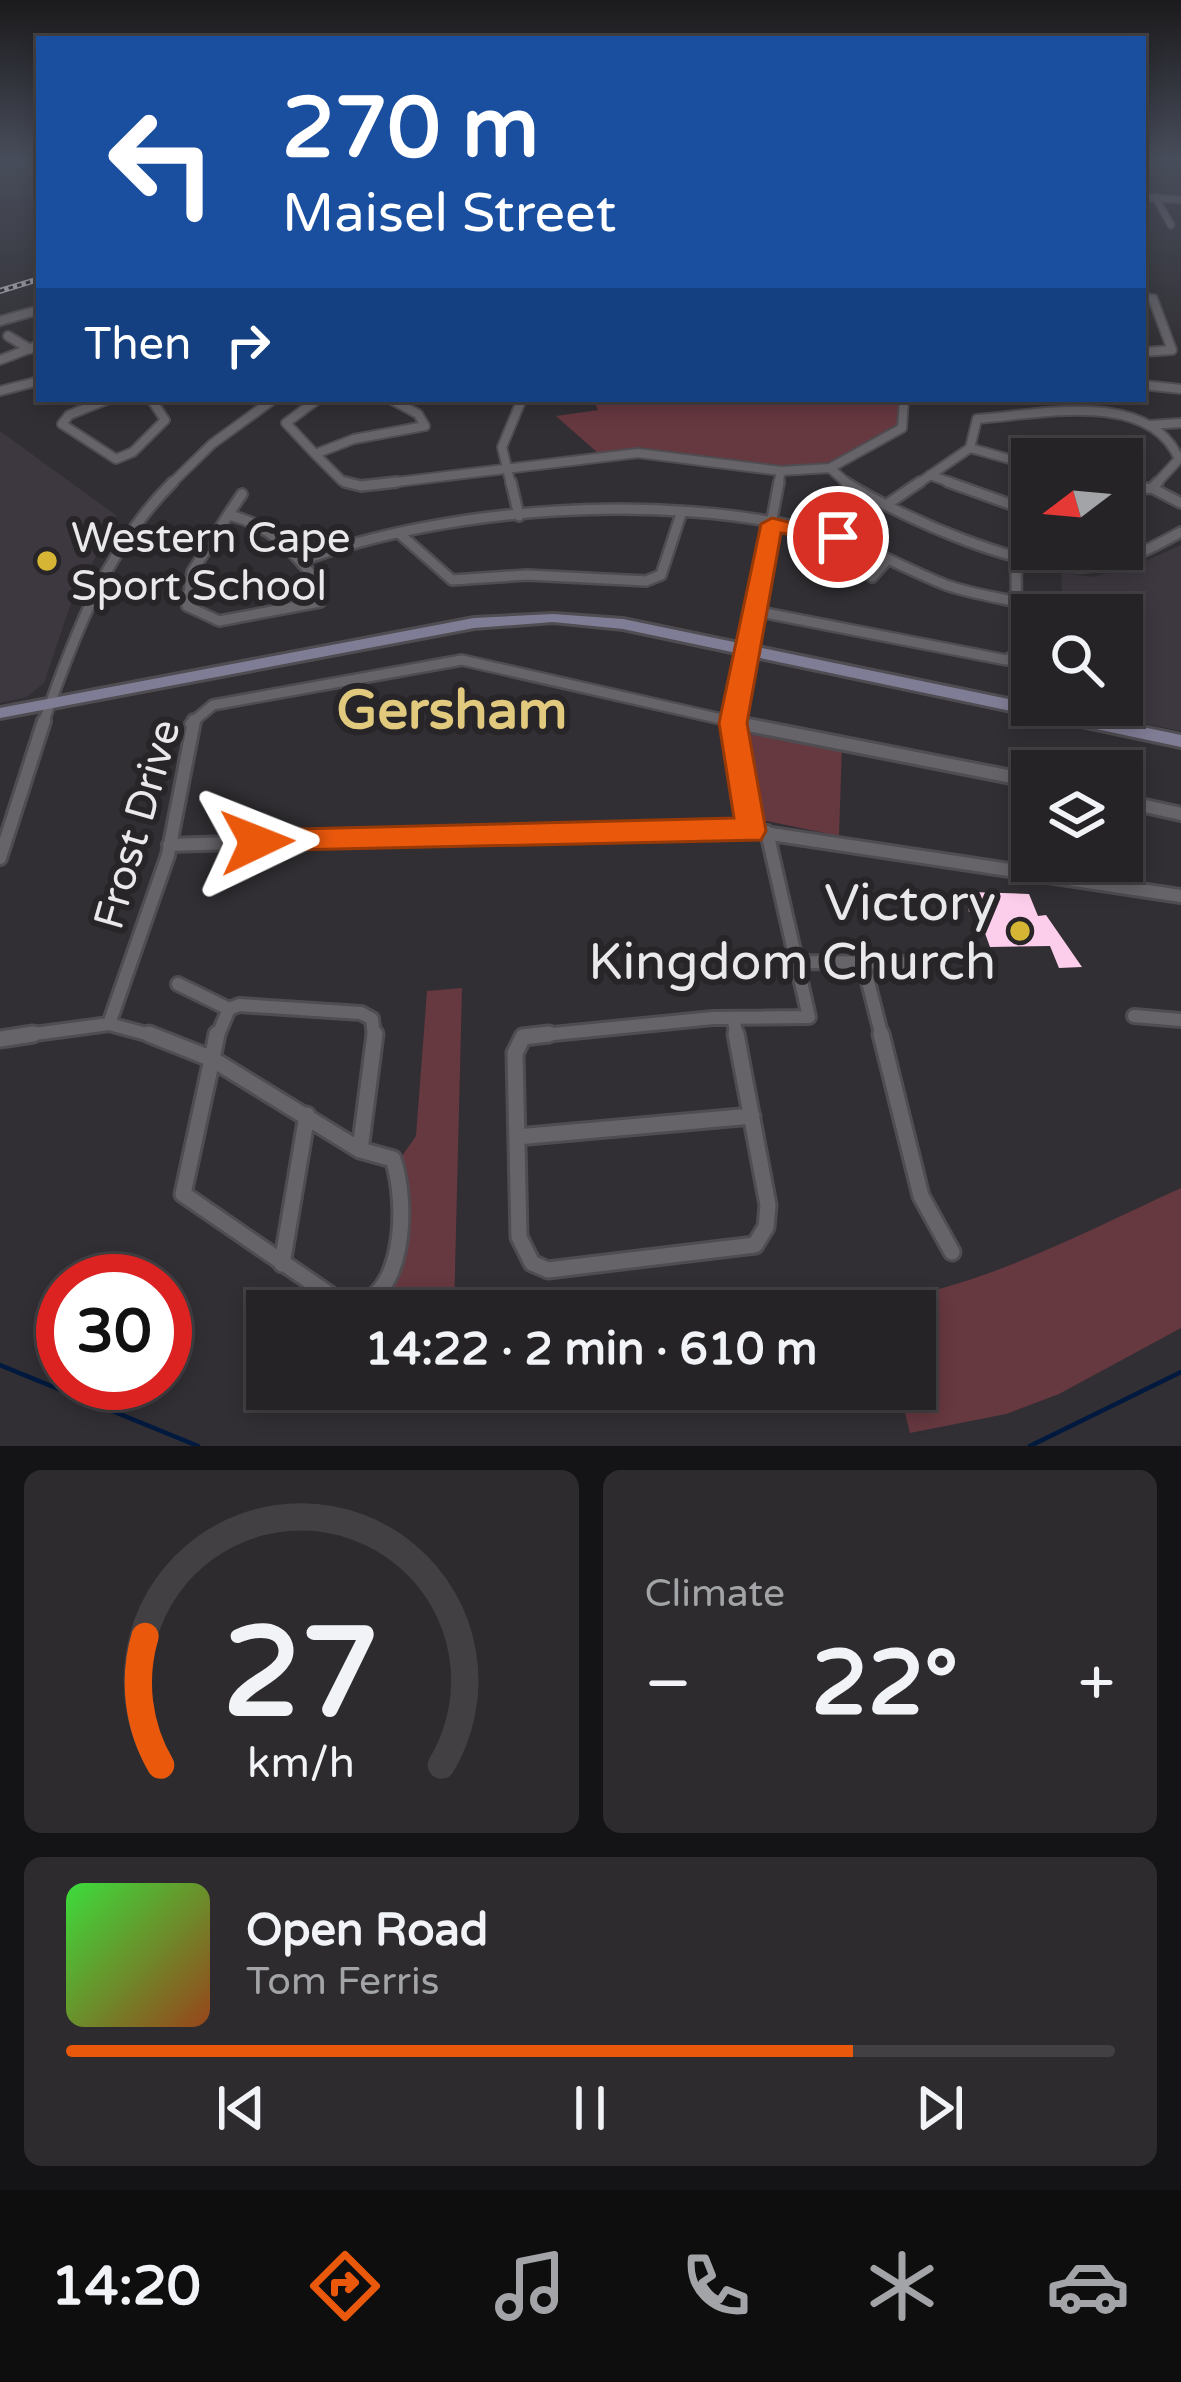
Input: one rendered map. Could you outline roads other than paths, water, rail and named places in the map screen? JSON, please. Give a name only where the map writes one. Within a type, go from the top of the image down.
[{"type":"street","points":[[1146,294],[1152,297],[1172,350],[1146,352]]},
{"type":"street","points":[[0,322],[36,311]]},
{"type":"street","points":[[8,336],[35,347]]},
{"type":"street","points":[[0,360],[35,347]]},
{"type":"street","points":[[0,391],[36,382]]},
{"type":"street","points":[[1146,385],[1181,389]]},
{"type":"street","points":[[102,402],[64,418],[62,424],[116,459],[133,452],[165,420],[154,402]]},
{"type":"street","points":[[0,858],[88,601],[128,532],[190,462],[270,402]]},
{"type":"street","points":[[314,402],[286,423],[342,481],[361,486],[638,453],[781,471],[830,468],[902,428],[904,402]]},
{"type":"street","points":[[315,454],[354,439],[425,426],[418,414],[396,402]]},
{"type":"street","points":[[520,516],[502,447],[521,402]]},
{"type":"street","points":[[889,503],[970,448],[973,423],[980,418],[1088,412],[1132,416],[1150,425],[1180,459],[1152,488]]},
{"type":"street","points":[[1150,425],[1181,423]]},
{"type":"street","points":[[970,448],[1011,459]]},
{"type":"street","points":[[830,468],[857,491],[1011,554]]},
{"type":"street","points":[[751,831],[733,723],[781,471]]},
{"type":"street","points":[[930,475],[1011,504]]},
{"type":"street","points":[[1143,489],[1152,488],[1181,503]]},
{"type":"street","points":[[227,515],[265,526],[301,561],[325,594],[317,604],[230,620],[199,616],[187,606],[192,572],[227,515],[242,494]]},
{"type":"street","points":[[301,561],[353,541],[520,516],[628,506],[838,537],[951,587],[1011,600]]},
{"type":"street","points":[[400,534],[452,580],[527,575],[646,581],[661,575],[682,511]]},
{"type":"street","points":[[1143,552],[1181,532]]},
{"type":"street","points":[[872,577],[888,559]]},
{"type":"street","points":[[755,611],[1001,660],[1011,656]]},
{"type":"street","points":[[0,713],[517,620],[623,624],[1181,741]]},
{"type":"street","name":"Frost Drive","points":[[109,1024],[169,845],[189,725],[214,705],[462,661],[733,723],[1011,777]]},
{"type":"street","points":[[1143,806],[1181,814]]},
{"type":"street","points":[[169,845],[656,829],[751,831],[1181,896]]},
{"type":"street","points":[[734,1022],[768,1205],[766,1227],[755,1246],[548,1270],[532,1263],[520,1244],[515,1053],[523,1037],[712,1018],[734,1022],[809,1017],[767,832]]},
{"type":"street","points":[[800,962],[910,963]]},
{"type":"street","points":[[863,962],[921,1196],[952,1252]]},
{"type":"street","points":[[178,984],[230,1009],[258,1006],[362,1013],[372,1019],[375,1031],[360,1152]]},
{"type":"street","points":[[0,1039],[109,1024],[213,1056],[248,1072],[360,1152],[389,1156],[400,1171],[390,1279],[384,1294],[366,1308],[352,1309],[183,1194],[213,1056],[230,1009]]},
{"type":"street","points":[[1134,1016],[1181,1020]]},
{"type":"street","points":[[282,1264],[307,1115]]},
{"type":"street","points":[[517,1137],[752,1116]]},
{"type":"waterway","points":[[0,1365],[198,1446]]},
{"type":"waterway","points":[[1030,1446],[1181,1372]]},
{"type":"railway","points":[[0,291],[36,280]]},
{"type":"place","name":"Western Cape Sport School","points":[[47,561]]},
{"type":"place","name":"Victory Kingdom Church","points":[[1020,931]]},
{"type":"district","name":"Gersham","points":[[452,709]]}]
